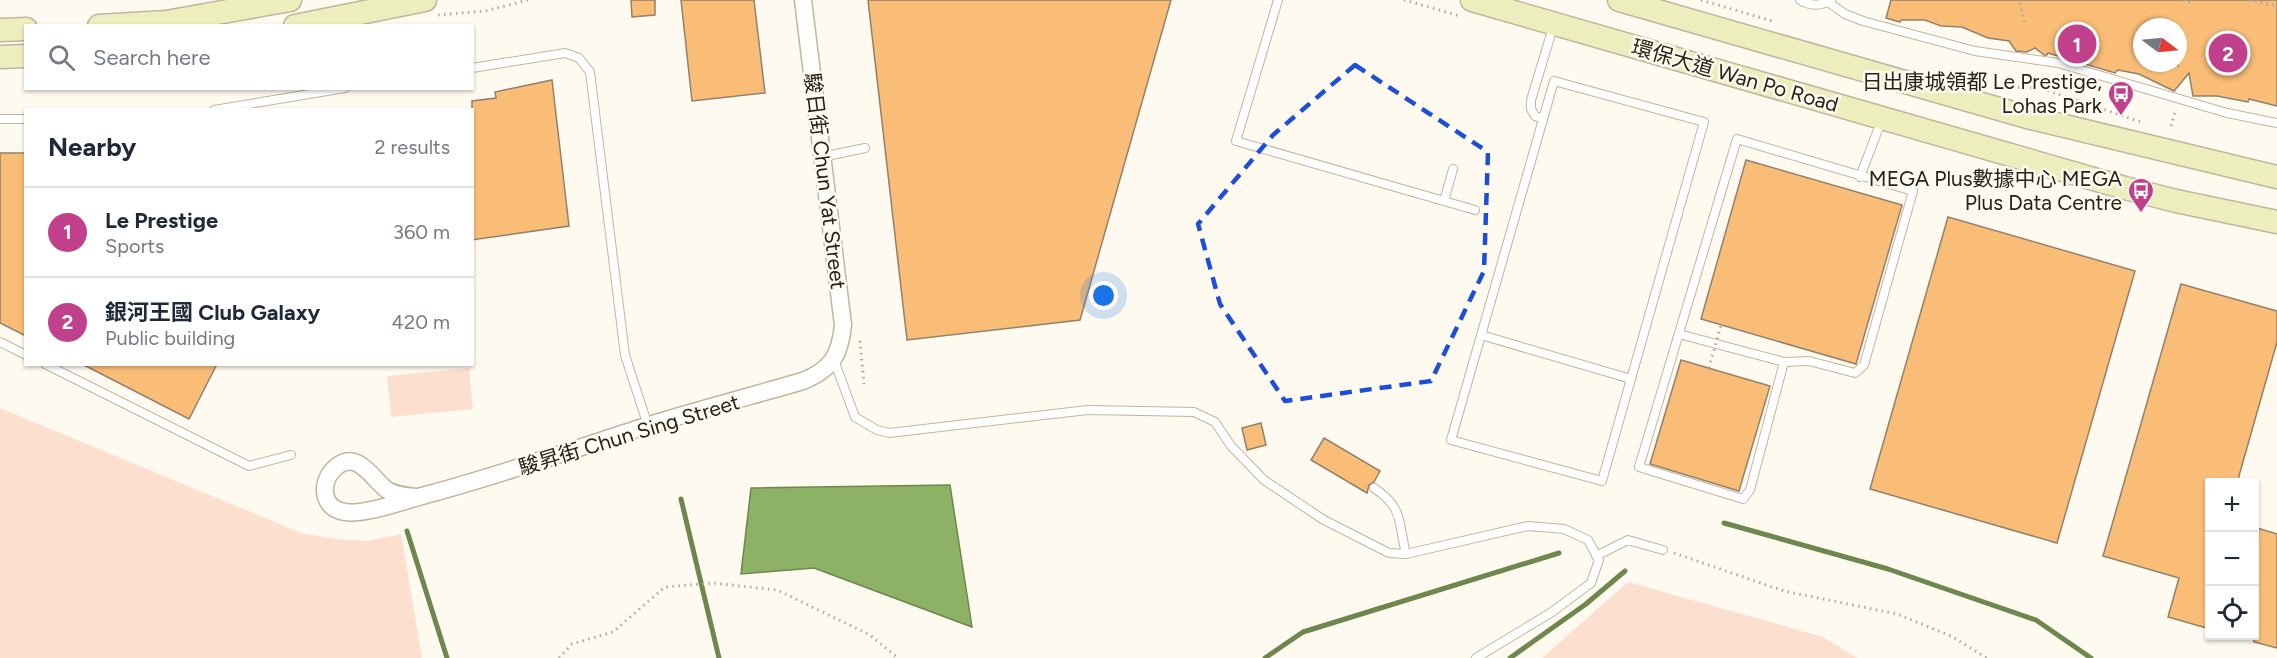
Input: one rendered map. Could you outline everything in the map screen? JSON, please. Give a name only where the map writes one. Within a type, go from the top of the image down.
[{"type":"main road","points":[[132,24],[166,22],[290,0]]},
{"type":"main road","name":"環保大道 Wan Po Road","points":[[1472,0],[2176,201],[2277,222]]},
{"type":"main road","name":"環保大道 Wan Po Road","points":[[1619,0],[2027,117],[2277,177]]},
{"type":"main road","points":[[309,24],[430,7]]},
{"type":"main road","points":[[0,30],[24,29]]},
{"type":"main road","points":[[0,57],[24,56]]},
{"type":"street","name":"駿日街 Chun Yat Street","points":[[803,0],[843,325],[841,341],[834,360]]},
{"type":"street","name":"駿昇街 Chun Sing Street","points":[[418,497],[400,496],[389,491],[366,468],[351,462],[342,463],[334,468],[326,482],[325,490],[326,498],[331,506],[344,512],[361,512],[418,497],[510,472],[648,426],[803,381],[823,372],[834,360]]},
{"type":"lane","points":[[1278,0],[1236,141],[1475,210]]},
{"type":"lane","points":[[1800,0],[1810,5],[1830,1],[1845,14],[1863,21],[1975,51],[2058,63],[2227,113],[2277,123]]},
{"type":"lane","points":[[1543,119],[1535,116],[1531,109],[1532,100],[1554,24]]},
{"type":"lane","points":[[474,68],[565,53],[579,58],[590,72],[625,355],[648,426]]},
{"type":"lane","points":[[1554,81],[1704,122],[1602,481],[1451,440],[1543,119],[1554,81]]},
{"type":"lane","points":[[226,108],[333,90]]},
{"type":"lane","points":[[1860,177],[1882,118]]},
{"type":"lane","points":[[0,119],[24,119]]},
{"type":"lane","points":[[1679,334],[1784,362],[1809,361],[1856,373],[1864,365],[1912,191],[1737,139],[1639,467],[1743,499],[1750,490],[1784,362]]},
{"type":"lane","points":[[822,157],[866,148]]},
{"type":"lane","points":[[1444,201],[1453,169]]},
{"type":"lane","points":[[1480,335],[1631,379]]},
{"type":"lane","points":[[0,342],[24,354]]},
{"type":"lane","points":[[834,360],[855,417],[877,430],[889,433],[1088,411],[1194,412],[1200,414],[1215,422],[1231,446],[1264,480],[1324,520],[1389,553],[1406,554],[1528,526],[1564,529],[1588,540],[1599,560],[1592,583],[1552,612],[1476,658]]},
{"type":"lane","points":[[49,366],[249,466],[291,455]]},
{"type":"lane","points":[[1374,488],[1389,498],[1395,507],[1406,554]]},
{"type":"lane","points":[[1596,556],[1628,540],[1664,550]]},
{"type":"path","points":[[430,7],[485,11],[528,0]]},
{"type":"path","points":[[1701,0],[1779,23]]},
{"type":"path","points":[[2184,0],[2188,3],[2193,0]]},
{"type":"path","points":[[2249,0],[2277,6]]},
{"type":"path","points":[[2020,3],[2025,25]]},
{"type":"path","points":[[1990,84],[2001,87],[2040,88],[2148,125]]},
{"type":"path","points":[[1710,368],[1721,325]]},
{"type":"path","points":[[1664,550],[1784,591],[1897,614],[1951,636],[1986,658]]},
{"type":"path","points":[[558,658],[572,644],[613,632],[666,587],[712,583],[777,590],[870,635],[898,658]]},
{"type":"highlighted area","points":[[1355,65],[1488,152],[1484,271],[1431,381],[1285,401],[1220,304],[1198,224],[1273,135]]},
{"type":"shaded area","points":[[469,368],[473,409],[391,417],[387,376]]},
{"type":"shaded area","points":[[0,408],[301,533],[367,541],[401,534],[422,658],[0,658]]},
{"type":"shaded area","points":[[950,485],[972,627],[814,568],[741,574],[751,488]]},
{"type":"shaded area","points":[[1628,582],[1823,637],[1857,658],[1542,658]]},
{"type":"building","points":[[631,0],[655,0],[655,15],[632,17]]},
{"type":"building","points":[[681,0],[754,0],[765,93],[692,101]]},
{"type":"building","points":[[868,0],[1171,0],[1080,320],[907,340]]},
{"type":"building","points":[[1891,0],[2277,0],[2277,106],[2249,99],[2248,102],[2217,96],[2193,96],[2189,73],[2174,91],[2139,74],[2118,70],[2115,73],[2048,53],[2044,55],[2035,48],[2027,52],[2016,51],[2009,41],[1988,38],[1962,27],[1941,26],[1925,20],[1901,20],[1900,22],[1886,18]]},
{"type":"building","points":[[552,80],[569,226],[474,240],[474,108],[472,108],[472,101],[496,98],[495,92]]},
{"type":"building","points":[[0,153],[24,153],[24,335],[0,323]]},
{"type":"building","points":[[1746,160],[1902,205],[1856,364],[1701,319]]},
{"type":"building","points":[[1948,217],[2135,271],[2057,543],[1870,489]]},
{"type":"building","points":[[2181,284],[2277,311],[2277,342],[2238,478],[2205,478],[2205,628],[2168,617],[2179,578],[2103,556]]},
{"type":"building","points":[[1681,360],[1770,386],[1739,491],[1650,464]]},
{"type":"building","points":[[86,366],[216,366],[189,419]]},
{"type":"building","points":[[1261,423],[1266,445],[1247,450],[1242,428]]},
{"type":"building","points":[[1324,438],[1380,471],[1374,482],[1369,485],[1367,493],[1311,460]]},
{"type":"building","points":[[2259,529],[2277,534],[2277,648],[2254,642],[2254,640],[2259,640]]},
{"type":"waterway","points":[[681,499],[719,658]]},
{"type":"waterway","points":[[1724,523],[1888,569],[2036,620],[2091,658]]},
{"type":"waterway","points":[[407,531],[447,658]]},
{"type":"waterway","points":[[1265,658],[1303,632],[1559,553]]},
{"type":"waterway","points":[[1510,658],[1586,604],[1625,571]]},
{"type":"place","name":"Le Prestige","points":[[2077,44]]},
{"type":"place","name":"銀河王國 Club Galaxy","points":[[2228,53]]},
{"type":"place","name":"日出康城領都 Le Prestige, Lohas Park","points":[[2121,117]]},
{"type":"place","name":"MEGA Plus數據中心 MEGA Plus Data Centre","points":[[2141,214]]}]
